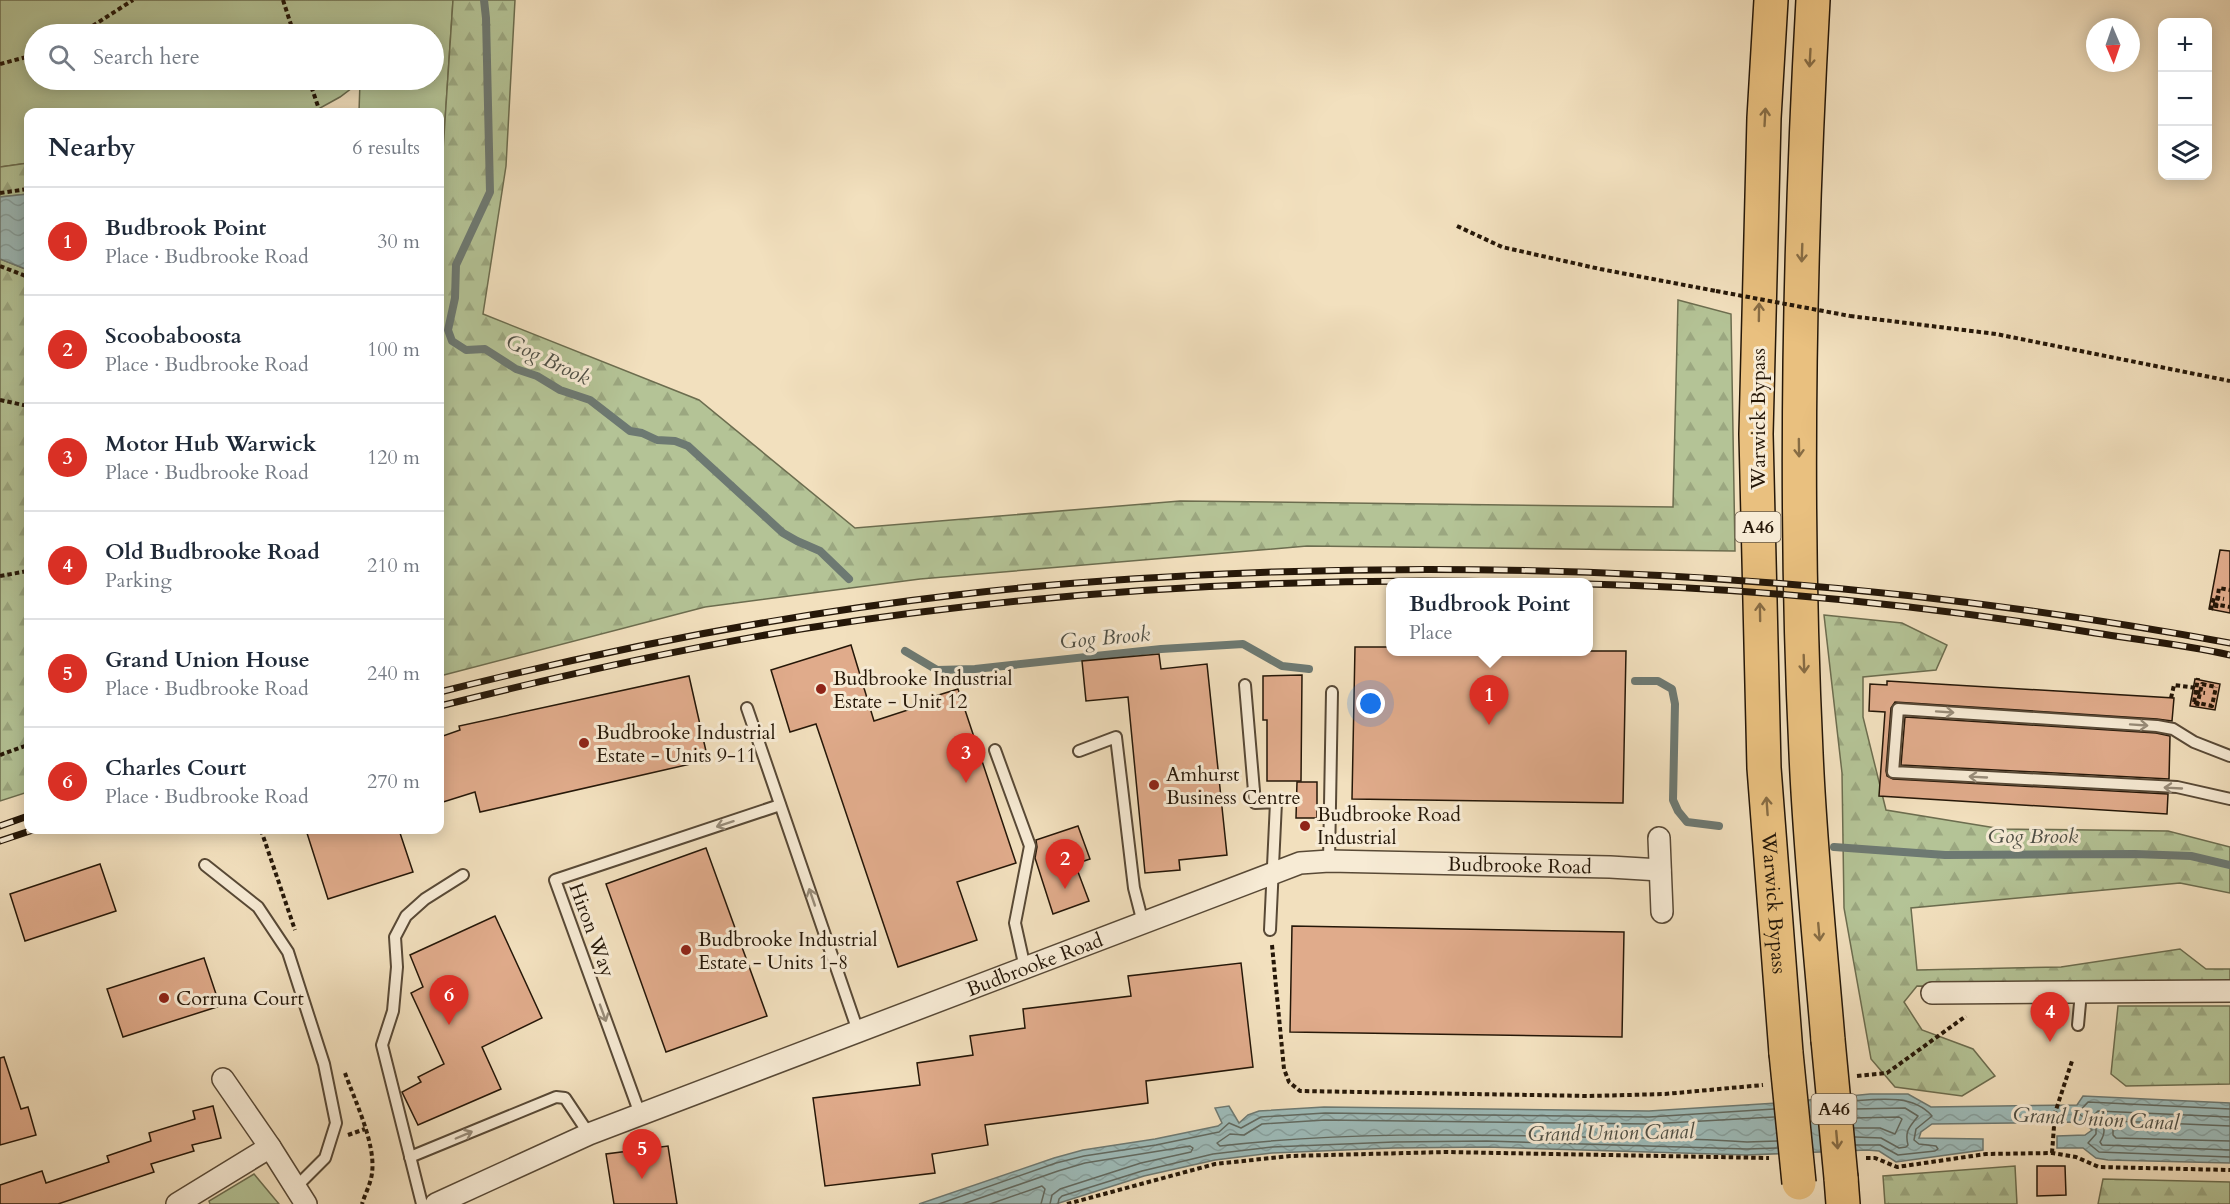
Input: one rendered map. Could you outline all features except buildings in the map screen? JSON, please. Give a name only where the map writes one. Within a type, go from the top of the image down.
[{"type":"highway","name":"Warwick Bypass","points":[[1772,0],[1764,118],[1756,434],[1764,768],[1799,1193]]},
{"type":"highway","name":"Warwick Bypass","points":[[1814,0],[1800,292],[1799,445],[1806,753],[1828,1040],[1849,1180]]},
{"type":"street","points":[[1659,838],[1662,912]]},
{"type":"street","name":"Budbrooke Road","points":[[436,1204],[589,1134],[1300,863],[1329,861],[1660,870]]},
{"type":"street","points":[[1932,993],[2230,991]]},
{"type":"street","points":[[224,1079],[301,1196]]},
{"type":"street","points":[[177,1204],[270,1147]]},
{"type":"lane","points":[[1245,685],[1256,803],[1276,802],[1270,930]]},
{"type":"lane","points":[[1329,861],[1332,692]]},
{"type":"lane","points":[[747,708],[858,1031]]},
{"type":"lane","points":[[2230,756],[2194,742],[2173,729],[2157,726],[1898,709],[1893,772],[2177,787],[2230,799]]},
{"type":"lane","points":[[1079,751],[1116,737],[1134,888],[1143,923]]},
{"type":"lane","points":[[995,750],[1030,846],[1015,923],[1025,968]]},
{"type":"lane","name":"Hiron Way","points":[[640,1114],[555,880],[780,805]]},
{"type":"lane","points":[[204,865],[258,907],[288,952],[324,1064],[336,1123],[325,1158],[301,1196]]},
{"type":"lane","points":[[422,1204],[382,1045],[393,1011],[397,967],[394,937],[406,916],[425,898],[463,874]]},
{"type":"lane","points":[[2078,1025],[2081,992]]},
{"type":"lane","points":[[410,1157],[556,1096],[565,1098],[589,1134]]},
{"type":"path","points":[[96,24],[133,0]]},
{"type":"path","points":[[283,0],[291,24]]},
{"type":"path","points":[[0,64],[24,58]]},
{"type":"path","points":[[312,90],[319,108]]},
{"type":"path","points":[[0,193],[24,190]]},
{"type":"path","points":[[1456,226],[1503,247],[1600,269],[1850,316],[1996,334],[2230,381]]},
{"type":"path","points":[[0,266],[24,275]]},
{"type":"path","points":[[0,400],[24,405]]},
{"type":"path","points":[[0,576],[24,572]]},
{"type":"path","points":[[2213,607],[2219,588],[2230,590]]},
{"type":"path","points":[[2213,607],[2214,597],[2224,598]]},
{"type":"path","points":[[2213,607],[2230,607]]},
{"type":"path","points":[[2197,706],[2202,684],[2216,687],[2212,706],[2194,702],[2198,678]]},
{"type":"path","points":[[2171,698],[2174,685],[2205,693]]},
{"type":"path","points":[[0,755],[24,746]]},
{"type":"path","points":[[1270,930],[1284,1069],[1289,1082],[1300,1091],[1589,1096],[1665,1094],[1767,1084]]},
{"type":"path","points":[[1848,1077],[1887,1073],[1998,992]]},
{"type":"path","points":[[2052,1153],[2055,1113],[2072,1061]]},
{"type":"path","points":[[1067,1204],[1215,1164],[1290,1156],[1446,1152],[1774,1158]]},
{"type":"path","points":[[1849,1180],[1875,1158],[1897,1167],[1986,1154],[2052,1153],[2076,1157],[2099,1167],[2230,1170]]},
{"type":"green space","points":[[0,0],[453,0],[444,136],[444,108],[359,108],[360,90],[444,90],[444,24],[24,24],[24,90],[349,90],[320,108],[24,108],[24,164],[0,167]]},
{"type":"green space","points":[[453,0],[515,0],[506,166],[483,314],[699,400],[855,528],[1180,501],[1673,507],[1678,300],[1731,314],[1735,551],[1307,546],[920,579],[705,607],[444,675],[444,136]]},
{"type":"green space","points":[[24,164],[24,194],[0,197],[0,167]]},
{"type":"green space","points":[[0,259],[24,268],[24,793],[0,801]]},
{"type":"green space","points":[[1824,615],[1902,623],[1947,645],[1936,670],[1863,677],[1863,717],[1886,810],[2002,829],[2168,831],[2230,847],[2230,893],[2180,883],[1911,908],[1917,970],[2061,967],[2180,949],[2206,969],[2230,969],[2230,987],[1917,986],[1904,1002],[1922,1030],[1973,1049],[1995,1076],[1962,1096],[1895,1087],[1871,1059],[1844,908],[1842,773]]},
{"type":"green space","points":[[2118,1006],[2230,1006],[2230,1084],[2126,1086],[2111,1074]]},
{"type":"green space","points":[[2015,1166],[2017,1204],[1885,1204],[1883,1176]]},
{"type":"green space","points":[[254,1174],[279,1204],[210,1204],[209,1201]]},
{"type":"green space","points":[[2103,1179],[2230,1182],[2230,1204],[2098,1204]]},
{"type":"water","points":[[24,194],[24,268],[0,259],[0,197]]},
{"type":"water","name":"Grand Union Canal","points":[[1870,1094],[1908,1094],[1931,1107],[2077,1105],[2083,1096],[2230,1103],[2230,1163],[2108,1160],[2096,1158],[2083,1148],[2057,1148],[2057,1136],[2085,1135],[2092,1130],[2082,1122],[1932,1124],[1921,1132],[1919,1138],[1983,1139],[1983,1150],[1896,1162],[1879,1151],[1867,1150],[1747,1155],[1487,1147],[1272,1153],[1215,1160],[1144,1176],[1056,1204],[919,1204],[1083,1150],[1218,1126],[1222,1123],[1215,1108],[1229,1106],[1239,1123],[1248,1115],[1259,1111],[1324,1107],[1649,1111],[1777,1103]]},
{"type":"waterway","name":"Gog Brook","points":[[484,0],[490,192],[456,265],[455,298],[448,330],[452,341],[466,350],[485,349],[516,369],[537,376],[560,390],[590,400],[630,431],[642,433],[657,440],[675,441],[688,446],[783,533],[820,551],[849,579]]},
{"type":"waterway","name":"Gog Brook","points":[[905,651],[937,670],[975,669],[1161,649],[1243,644],[1282,666],[1309,669]]},
{"type":"waterway","name":"Gog Brook","points":[[1635,681],[1658,681],[1672,689],[1675,704],[1673,800],[1687,822],[1719,826]]},
{"type":"waterway","name":"Gog Brook","points":[[1834,847],[1945,855],[2191,856],[2230,865]]},
{"type":"railway","points":[[444,691],[696,635],[891,603],[1074,583],[1273,572],[1394,569],[1514,570],[1753,581],[1992,605],[2230,643]]},
{"type":"railway","points":[[444,705],[665,654],[801,629],[889,616],[977,605],[1155,590],[1386,581]]},
{"type":"railway","points":[[1593,584],[1779,594],[1906,607],[2032,623],[2180,645],[2230,655]]},
{"type":"railway","points":[[0,826],[24,817]]},
{"type":"railway","points":[[0,841],[24,833]]},
{"type":"place","name":"Budbrooke Industrial Estate - Unit 12","points":[[821,689]]},
{"type":"place","name":"Budbrook Point","points":[[1489,725]]},
{"type":"place","name":"Budbrooke Industrial Estate - Units 9-11","points":[[584,743]]},
{"type":"place","name":"Motor Hub Warwick","points":[[966,783]]},
{"type":"place","name":"Amhurst Business Centre","points":[[1154,785]]},
{"type":"place","name":"Budbrooke Road Industrial","points":[[1305,826]]},
{"type":"place","name":"Scoobaboosta","points":[[1065,889]]},
{"type":"place","name":"Budbrooke Industrial Estate - Units 1-8","points":[[686,950]]},
{"type":"place","name":"Corruna Court","points":[[164,998]]},
{"type":"place","name":"Charles Court","points":[[449,1025]]},
{"type":"place","name":"Old Budbrooke Road","points":[[2050,1042]]},
{"type":"place","name":"Grand Union House","points":[[642,1179]]}]
